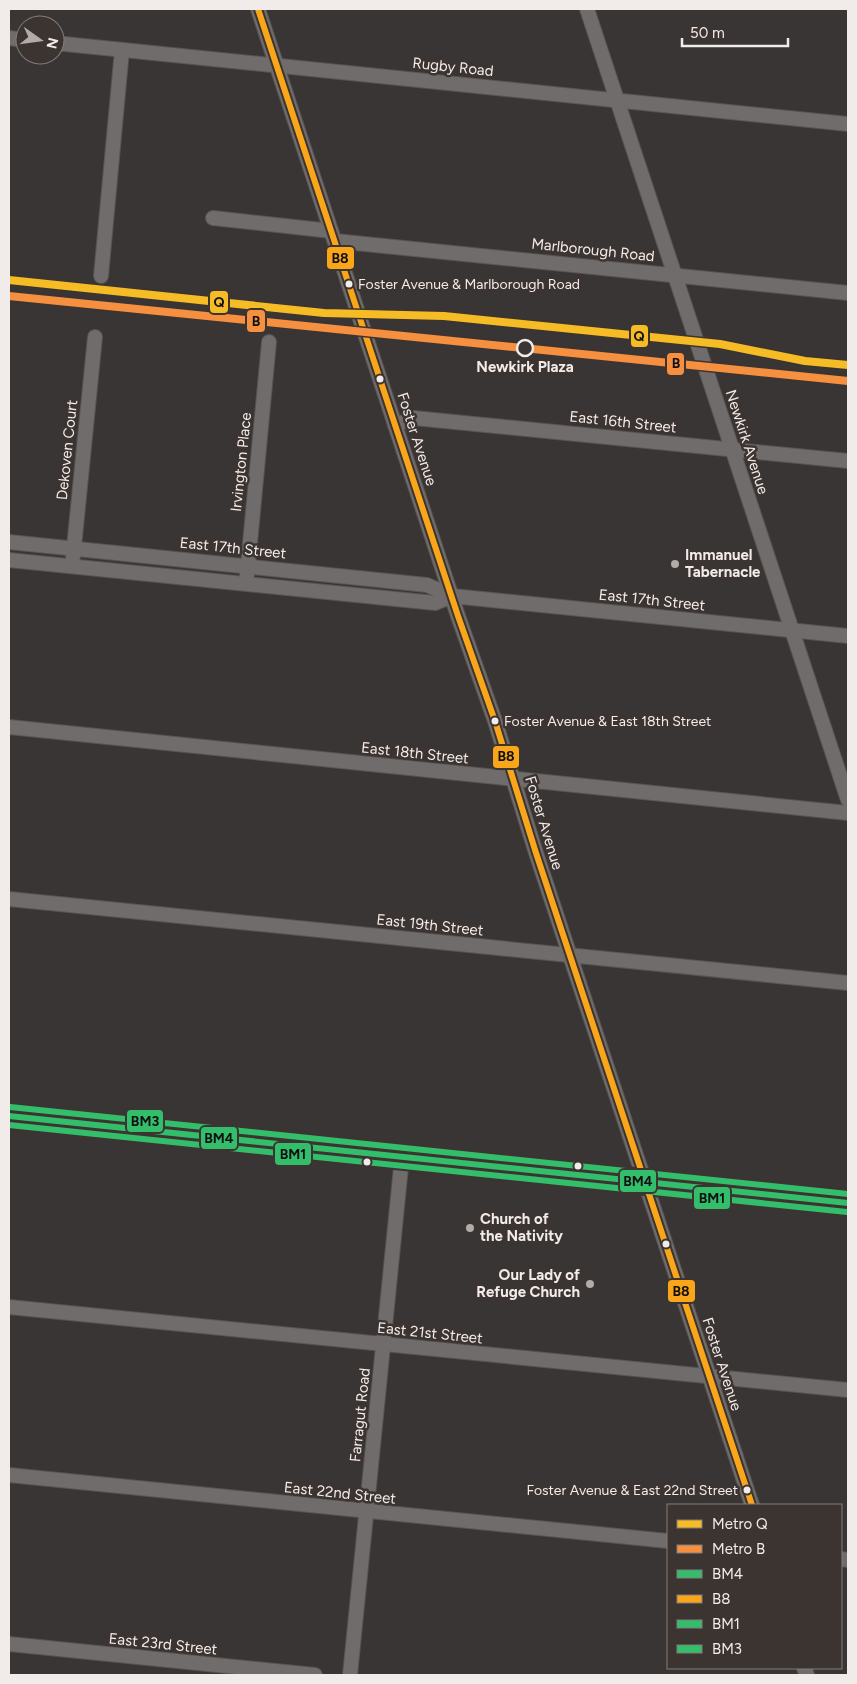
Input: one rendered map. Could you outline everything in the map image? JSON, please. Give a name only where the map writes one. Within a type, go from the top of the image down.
[{"type":"main road","points":[[9,1116],[848,1203]]},
{"type":"street","name":"Foster Avenue","points":[[258,9],[752,1504]]},
{"type":"street","name":"Newkirk Avenue","points":[[587,9],[848,800]]},
{"type":"street","name":"Rugby Road","points":[[65,44],[848,124]]},
{"type":"street","points":[[101,276],[122,50]]},
{"type":"street","name":"Marlborough Road","points":[[213,218],[333,236],[848,293]]},
{"type":"street","name":"Dekoven Court","points":[[72,566],[95,337]]},
{"type":"street","name":"Irvington Place","points":[[246,585],[269,342]]},
{"type":"street","name":"East 16th Street","points":[[395,425],[414,418],[848,461]]},
{"type":"street","name":"East 17th Street","points":[[9,542],[427,584],[452,596],[848,636]]},
{"type":"street","name":"East 17th Street","points":[[9,560],[435,603],[452,596]]},
{"type":"street","name":"East 18th Street","points":[[9,727],[848,813]]},
{"type":"street","name":"East 19th Street","points":[[9,899],[848,983]]},
{"type":"street","name":"Farragut Road","points":[[350,1675],[402,1157]]},
{"type":"street","name":"East 21st Street","points":[[9,1307],[848,1390]]},
{"type":"street","name":"East 22nd Street","points":[[9,1475],[667,1541]]},
{"type":"street","name":"East 23rd Street","points":[[9,1644],[315,1675]]},
{"type":"metro line","name":"Q","points":[[9,280],[324,313],[444,316],[720,344],[805,361],[848,365]]},
{"type":"metro line","name":"B","points":[[9,296],[848,381]]},
{"type":"transit line","name":"B8","points":[[258,9],[458,616],[495,721],[536,853],[752,1504]]},
{"type":"transit line","name":"BM3","points":[[10,1107],[848,1194]]},
{"type":"transit line","name":"BM4","points":[[9,1116],[848,1203]]},
{"type":"transit line","name":"BM1","points":[[9,1125],[847,1212]]},
{"type":"place","name":"Foster Avenue & Marlborough Road","points":[[349,284]]},
{"type":"place","name":"Newkirk Plaza","points":[[525,348]]},
{"type":"place","name":"Immanuel Tabernacle","points":[[675,564]]},
{"type":"place","name":"Foster Avenue & East 18th Street","points":[[495,721]]},
{"type":"place","name":"Church of the Nativity","points":[[470,1228]]},
{"type":"place","name":"Our Lady of Refuge Church","points":[[590,1284]]},
{"type":"place","name":"Foster Avenue & East 22nd Street","points":[[747,1490]]}]
